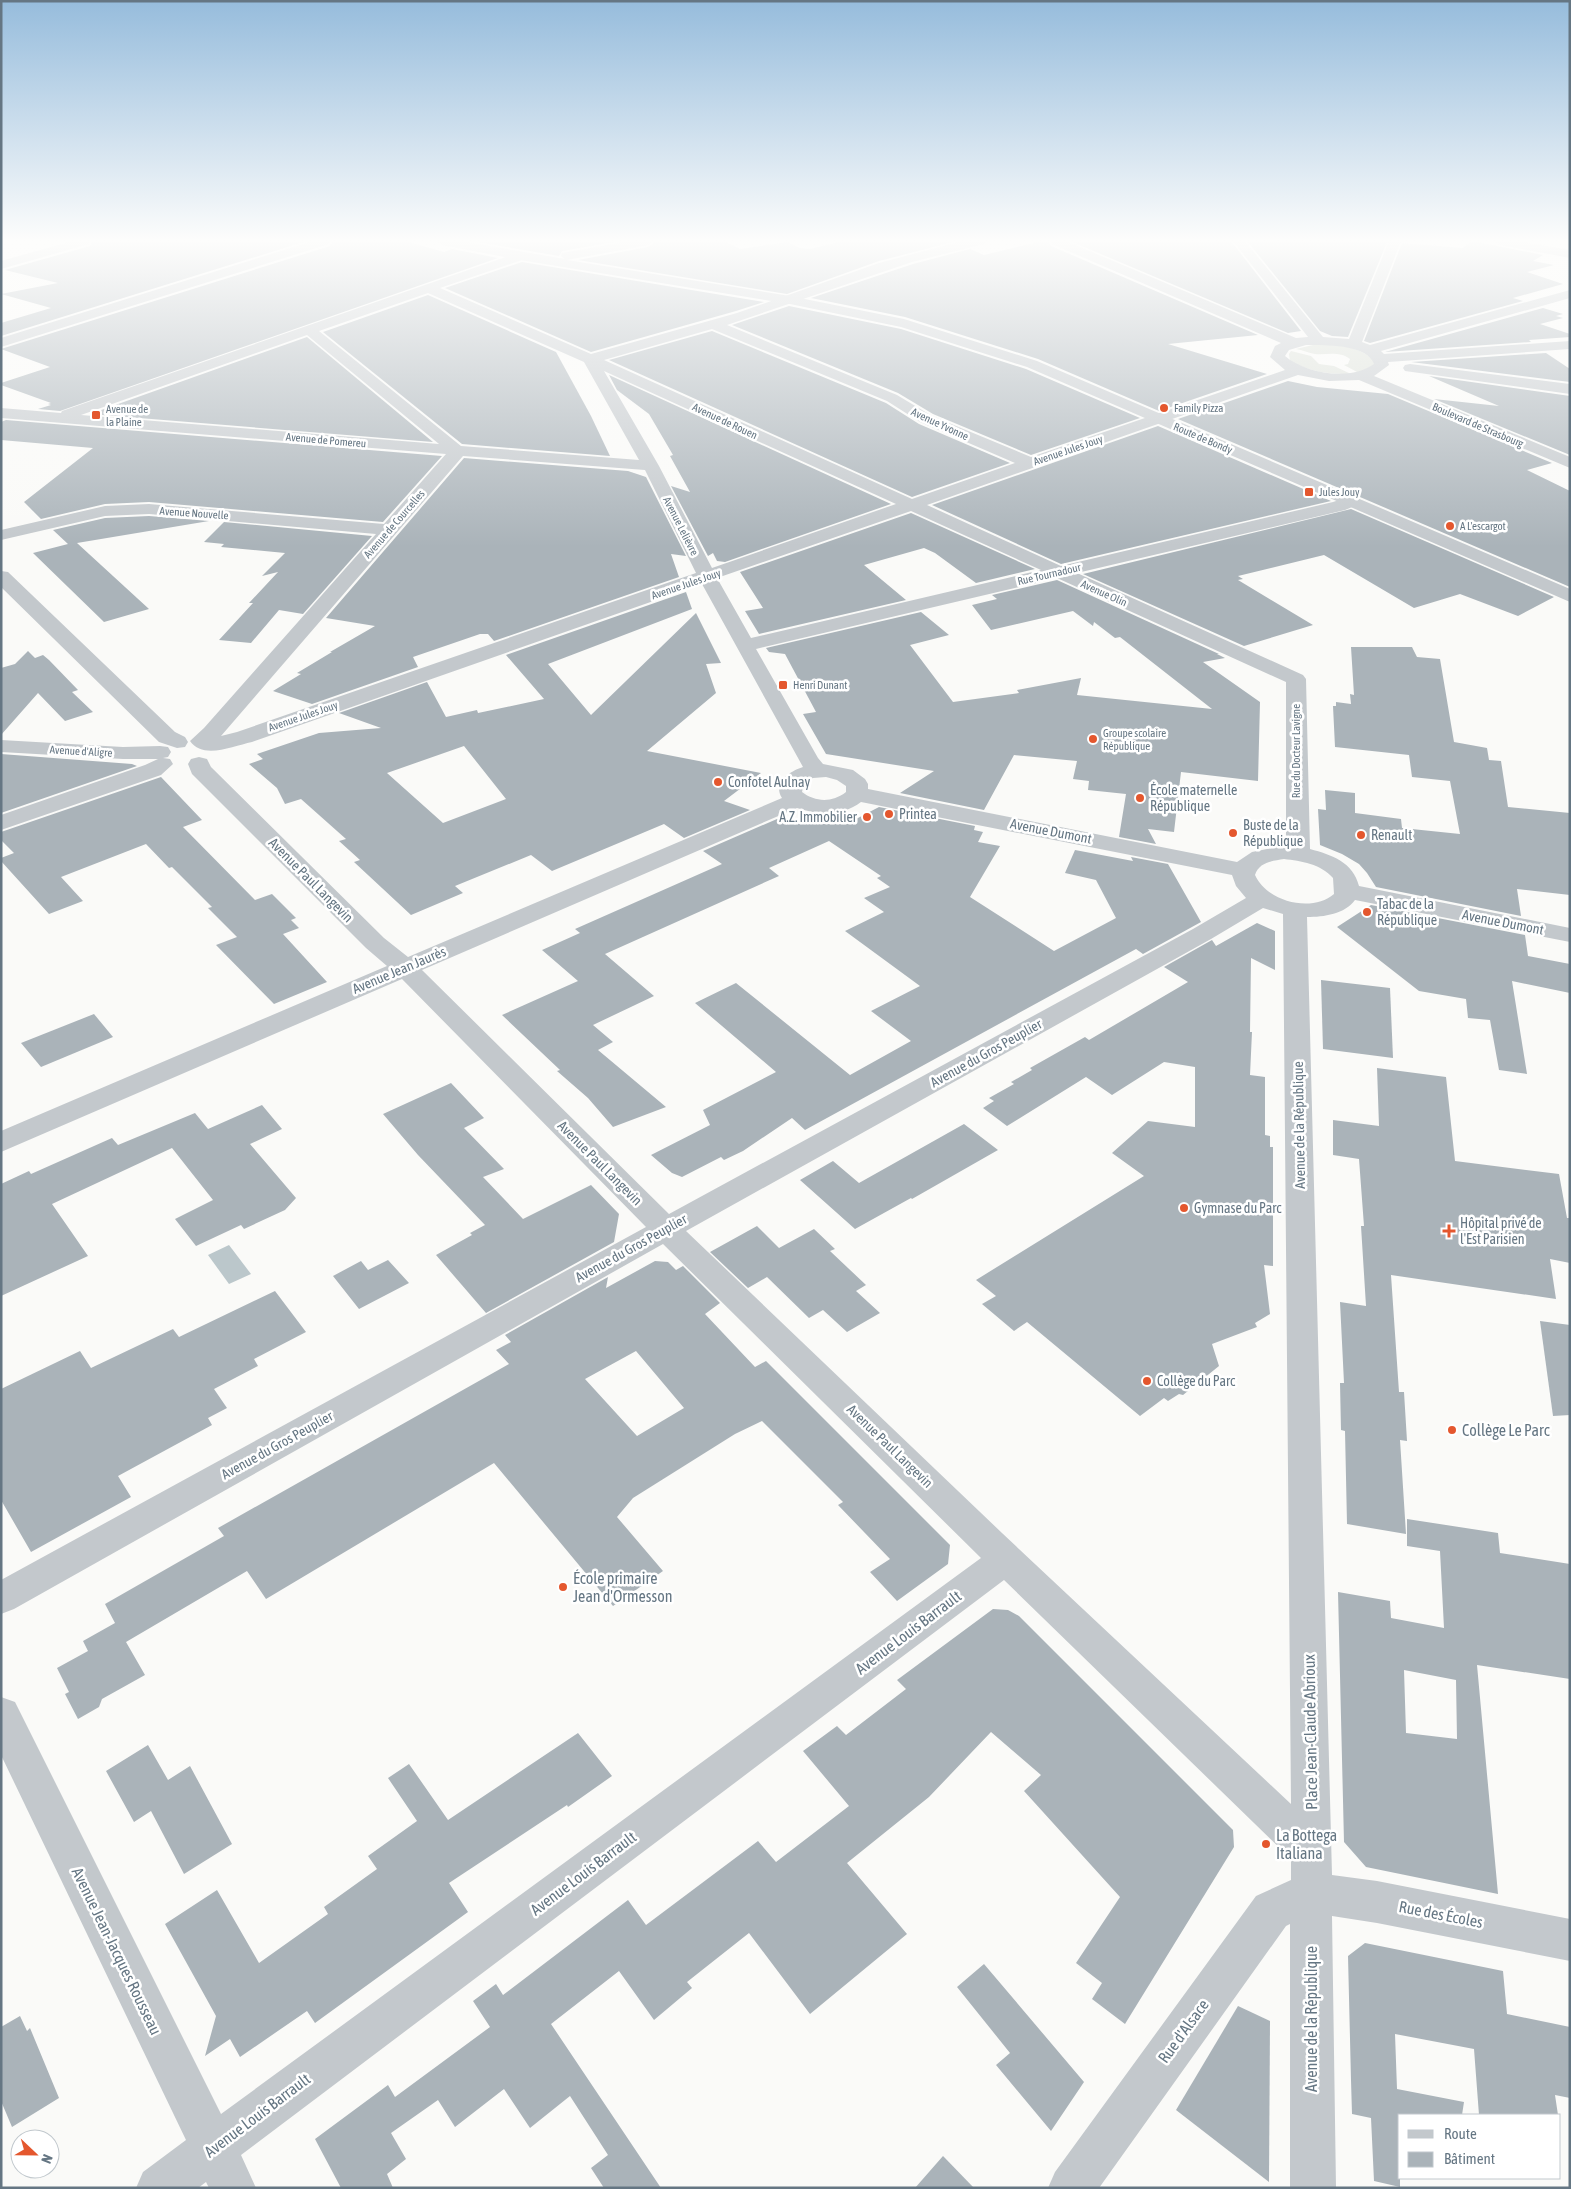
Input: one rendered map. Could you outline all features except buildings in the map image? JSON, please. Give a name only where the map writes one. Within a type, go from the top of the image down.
[{"type":"street","points":[[60,417],[268,343]]},
{"type":"street","points":[[325,343],[458,451]]},
{"type":"street","name":"Avenue de Rouen","points":[[554,343],[912,506]]},
{"type":"street","points":[[590,359],[645,343]]},
{"type":"street","name":"Avenue Yvonne","points":[[759,343],[892,398],[926,419],[1030,463]]},
{"type":"street","name":"Route de Bondy","points":[[967,343],[1032,364],[1570,596]]},
{"type":"street","points":[[1294,343],[1281,348],[1278,352],[1277,357],[1281,362],[1298,370],[1329,376],[1359,376],[1371,373],[1377,358],[1422,343]]},
{"type":"street","points":[[1341,343],[1354,345],[1377,358],[1570,389]]},
{"type":"street","points":[[1377,358],[1570,345]]},
{"type":"street","name":"Avenue Lelièvre","points":[[590,359],[651,466],[707,577],[747,645],[808,760],[817,771]]},
{"type":"street","name":"Avenue Jules Jouy","points":[[166,753],[204,750],[229,742],[912,506],[1298,370]]},
{"type":"street","name":"Boulevard de Strasbourg","points":[[1359,376],[1570,463]]},
{"type":"street","name":"Avenue de Pomereu","points":[[1,413],[651,466]]},
{"type":"street","name":"Avenue de Courcelles","points":[[204,750],[212,733],[458,451]]},
{"type":"street","name":"Rue Tournadour","points":[[747,645],[1339,506],[1351,501]]},
{"type":"street","name":"Avenue Olin","points":[[912,506],[1296,680]]},
{"type":"street","name":"Avenue Nouvelle","points":[[1,535],[105,511],[149,509],[388,530]]},
{"type":"street","points":[[1,576],[167,736],[166,753],[153,770],[1,824]]},
{"type":"street","name":"Rue du Docteur Lavigne","points":[[1296,680],[1298,853]]},
{"type":"street","name":"Avenue d'Aligre","points":[[1,746],[124,754],[166,753]]},
{"type":"street","name":"Avenue Paul Langevin","points":[[204,750],[200,769],[368,936],[405,968],[666,1228],[1006,1559]]},
{"type":"street","points":[[826,770],[845,774],[857,784],[857,794],[847,802],[830,806],[806,804],[796,800],[789,788],[791,782],[806,773],[826,770]]},
{"type":"street","name":"Avenue Dumont","points":[[857,794],[1244,870]]},
{"type":"street","name":"Avenue Jean Jaurès","points":[[1,1142],[796,800]]},
{"type":"street","points":[[1298,853],[1315,857],[1336,868],[1347,882],[1348,891],[1343,899],[1330,907],[1295,910],[1271,904],[1261,899],[1246,885],[1243,877],[1244,870],[1253,860],[1270,854],[1298,853]]},
{"type":"street","name":"Avenue Dumont","points":[[1348,891],[1570,935]]},
{"type":"street","name":"Avenue du Gros Peuplier","points":[[1,1598],[666,1228],[1202,934],[1261,899]]},
{"type":"street","name":"Avenue de la République","points":[[1295,910],[1303,1340]]},
{"type":"street","name":"Place Jean-Claude Abrioux","points":[[1303,1340],[1312,1851]]},
{"type":"street","points":[[1006,1559],[1312,1851]]},
{"type":"street","name":"Avenue Louis Barrault","points":[[159,2188],[1006,1559]]},
{"type":"street","name":"Avenue Jean-Jacques Rousseau","points":[[1,1714],[233,2188]]},
{"type":"street","name":"Avenue de la République","points":[[1312,1851],[1313,2188]]},
{"type":"street","name":"Rue des Écoles","points":[[1311,1892],[1377,1902],[1570,1940]]},
{"type":"street","name":"Rue d'Alsace","points":[[1071,2188],[1271,1911],[1311,1892]]},
{"type":"shaded area","points":[[1313,345],[1338,345],[1354,349],[1368,356],[1374,361],[1374,365],[1359,373],[1344,365],[1348,364],[1350,359],[1346,357],[1338,354],[1315,354],[1296,349]]},
{"type":"shaded area","points":[[1291,351],[1311,356],[1319,364],[1334,366],[1351,374],[1327,373],[1305,368],[1290,361],[1289,354]]},
{"type":"shaded area","points":[[229,1245],[251,1274],[229,1284],[208,1255]]},
{"type":"place","name":"Family Pizza","points":[[1164,408]]},
{"type":"place","name":"Avenue de la Plaine","points":[[96,415]]},
{"type":"place","name":"Jules Jouy","points":[[1309,492]]},
{"type":"place","name":"A L'escargot","points":[[1450,526]]},
{"type":"place","name":"Henri Dunant","points":[[783,685]]},
{"type":"place","name":"Groupe scolaire République","points":[[1093,739]]},
{"type":"place","name":"Confotel Aulnay","points":[[718,782]]},
{"type":"place","name":"École maternelle République","points":[[1140,798]]},
{"type":"place","name":"Printea","points":[[889,814]]},
{"type":"place","name":"A.Z. Immobilier","points":[[867,817]]},
{"type":"place","name":"Buste de la République","points":[[1233,833]]},
{"type":"place","name":"Renault","points":[[1361,835]]},
{"type":"place","name":"Tabac de la République","points":[[1367,912]]},
{"type":"place","name":"Gymnase du Parc","points":[[1184,1208]]},
{"type":"place","name":"Hôpital privé de l'Est Parisien","points":[[1449,1231]]},
{"type":"place","name":"Collège du Parc","points":[[1147,1381]]},
{"type":"place","name":"Collège Le Parc","points":[[1452,1430]]},
{"type":"place","name":"École primaire Jean d'Ormesson","points":[[563,1587]]},
{"type":"place","name":"La Bottega Italiana","points":[[1266,1844]]}]
